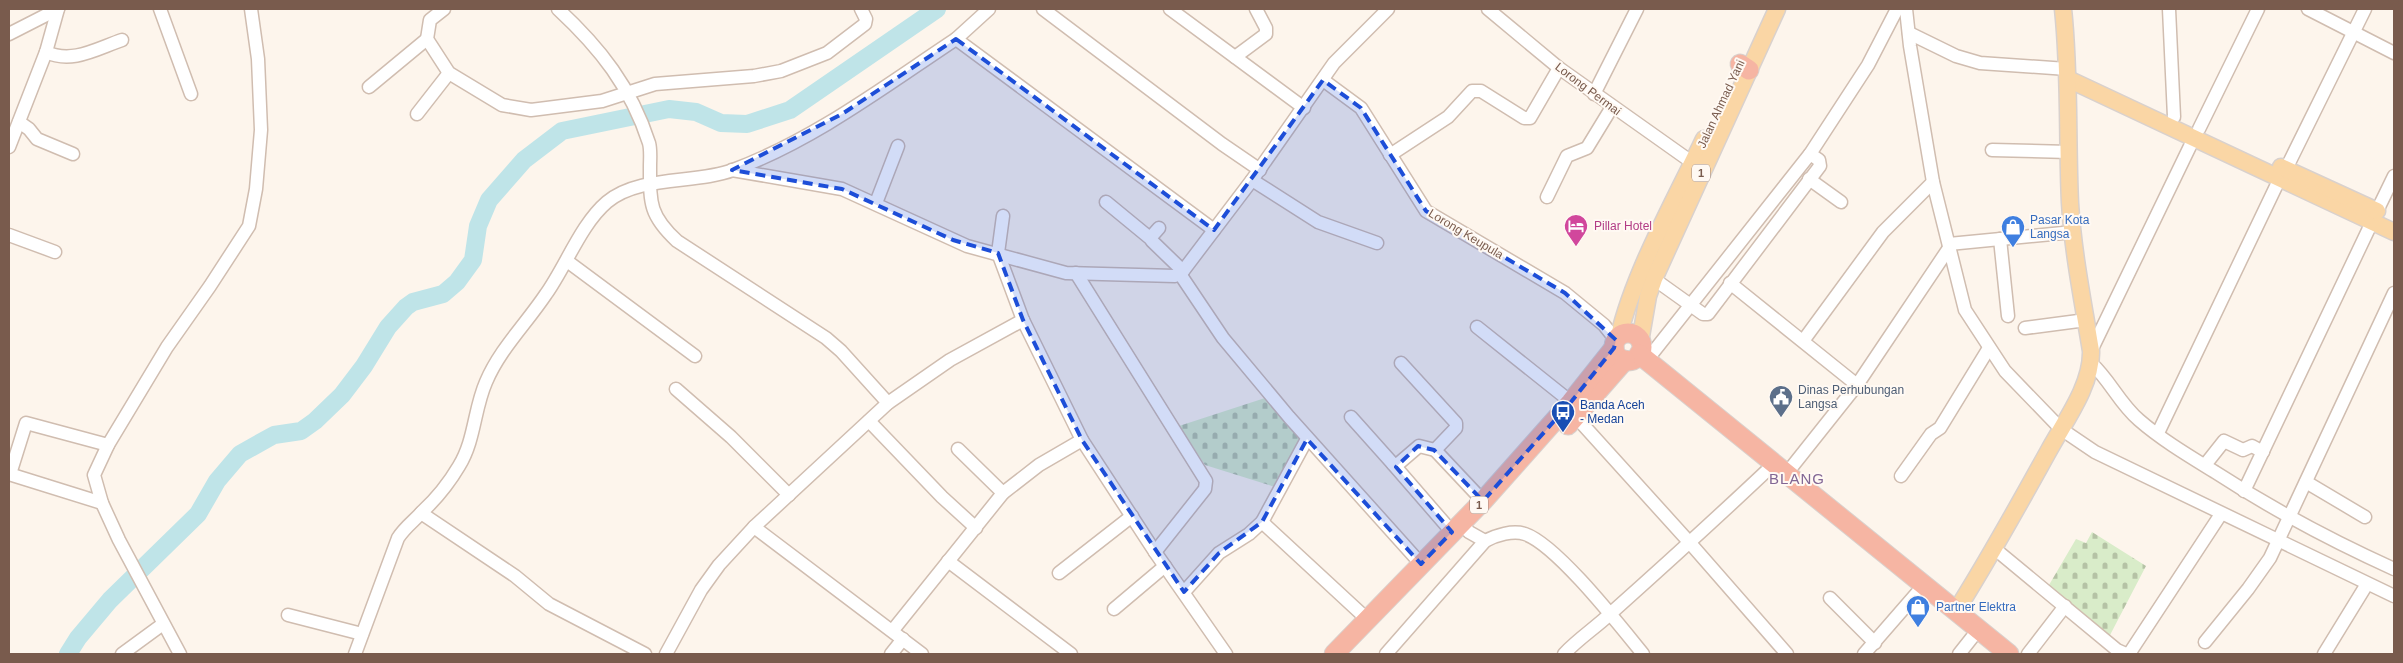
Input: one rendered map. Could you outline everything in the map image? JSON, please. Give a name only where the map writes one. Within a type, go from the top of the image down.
[{"type":"highway","name":"1","points":[[1350,654],[1467,532],[1629,348]]},
{"type":"highway","points":[[1629,348],[1781,468],[2009,654]]},
{"type":"highway","name":"1","points":[[1334,654],[1421,564],[1467,532],[1483,501],[1573,410]]},
{"type":"main road","name":"Jalan Ahmad Yani","points":[[1629,348],[1630,300],[1693,164],[1744,67],[1766,9]]},
{"type":"main road","name":"1","points":[[1629,348],[1654,279],[1744,67],[1777,9]]},
{"type":"main road","points":[[1956,611],[1995,549],[2081,392],[2091,357],[2073,232],[2063,72],[2063,9]]},
{"type":"main road","points":[[2063,72],[2174,117],[2196,133]]},
{"type":"main road","points":[[2063,72],[2375,217],[2394,232]]},
{"type":"main road","points":[[2375,217],[2394,220]]},
{"type":"street","points":[[9,34],[58,9]]},
{"type":"street","points":[[9,147],[46,52],[58,9]]},
{"type":"street","points":[[160,9],[191,94]]},
{"type":"street","points":[[180,654],[119,540],[102,503],[94,475],[108,445],[167,347],[249,226],[256,189],[261,130],[258,59],[251,9]]},
{"type":"street","points":[[369,87],[427,39],[430,20],[444,9]]},
{"type":"street","points":[[558,9],[614,70],[630,94],[650,146],[652,208],[664,229],[677,241],[826,338],[841,351],[888,403]]},
{"type":"street","points":[[427,39],[449,73],[487,97],[513,109],[531,110],[571,107],[602,101],[630,94],[655,84],[754,76],[781,71],[827,53],[865,24],[866,19],[861,9]]},
{"type":"street","points":[[355,654],[398,538],[405,527],[441,492],[460,464],[474,428],[485,384],[499,356],[546,295],[596,215],[607,202],[624,191],[732,170],[792,142],[842,114],[956,39],[989,9]]},
{"type":"street","points":[[1043,9],[1222,144],[1260,170]]},
{"type":"street","points":[[1170,9],[1304,108]]},
{"type":"street","points":[[1235,57],[1266,34],[1266,28],[1256,9]]},
{"type":"street","points":[[732,170],[832,187],[876,203],[953,240],[1049,269],[1076,273],[1162,277],[1181,273],[1260,170],[1334,63],[1388,9]]},
{"type":"street","name":"Lorong Permai","points":[[1488,9],[1559,68],[1693,164]]},
{"type":"street","points":[[1594,94],[1637,9]]},
{"type":"street","points":[[1629,348],[1690,305],[1810,154],[1868,65],[1897,9]]},
{"type":"street","points":[[1906,9],[1932,182],[1965,310],[2005,371],[2061,428],[2094,452],[2394,596]]},
{"type":"street","points":[[2169,9],[2174,117]]},
{"type":"street","points":[[2258,9],[2196,133],[2091,357],[2119,401],[2141,422],[2244,491],[2289,518],[2393,567]]},
{"type":"street","points":[[2308,9],[2394,53]]},
{"type":"street","points":[[2158,433],[2365,9]]},
{"type":"street","points":[[1909,33],[1956,56],[1980,63],[2063,72]]},
{"type":"street","points":[[956,39],[1214,230]]},
{"type":"street","points":[[46,52],[56,57],[71,58],[122,40]]},
{"type":"street","points":[[1390,155],[1448,118],[1472,91],[1481,91],[1524,118],[1530,118],[1559,68]]},
{"type":"street","points":[[417,114],[449,73]]},
{"type":"street","name":"Lorong Keupula","points":[[1323,80],[1361,108],[1426,211],[1565,293],[1629,348]]},
{"type":"street","points":[[1547,197],[1567,156],[1586,148],[1612,107]]},
{"type":"street","points":[[19,122],[30,129],[37,139],[73,154]]},
{"type":"street","points":[[876,203],[898,146]]},
{"type":"street","points":[[1992,150],[2069,152]]},
{"type":"street","points":[[1654,279],[1703,314],[1708,314],[1821,164],[1819,160],[1810,154]]},
{"type":"street","points":[[2244,491],[2394,176]]},
{"type":"street","points":[[1809,179],[1840,202]]},
{"type":"street","points":[[1252,180],[1318,222],[1377,243]]},
{"type":"street","points":[[1802,341],[1883,232],[1932,182]]},
{"type":"street","points":[[1106,202],[1151,239],[1181,273],[1223,338],[1307,439],[1421,564]]},
{"type":"street","points":[[1003,216],[998,253],[1023,320],[1082,440],[1155,552],[1226,654]]},
{"type":"street","points":[[1151,239],[1158,228]]},
{"type":"street","points":[[1564,654],[1576,640],[1610,614],[1690,543],[1781,468],[1857,385],[1949,246],[2073,232]]},
{"type":"street","points":[[9,235],[55,252]]},
{"type":"street","points":[[2000,239],[2008,316]]},
{"type":"street","points":[[567,260],[696,356]]},
{"type":"street","points":[[1076,273],[1206,481],[1206,486],[1155,552]]},
{"type":"street","points":[[1730,283],[1857,385]]},
{"type":"street","points":[[2205,642],[2248,589],[2270,558],[2394,293]]},
{"type":"street","points":[[666,654],[701,590],[719,565],[754,527],[888,403],[950,360],[1023,320]]},
{"type":"street","points":[[2024,328],[2086,320]]},
{"type":"street","points":[[1477,327],[1573,410],[1786,654]]},
{"type":"street","points":[[1900,476],[1931,434],[1940,428],[1989,348]]},
{"type":"street","points":[[1401,363],[1457,425],[1435,450]]},
{"type":"street","points":[[676,389],[731,437],[789,495]]},
{"type":"street","points":[[1351,418],[1393,464],[1467,532],[1528,535],[1552,554],[1578,578],[1643,654]]},
{"type":"street","points":[[869,422],[942,497],[976,528]]},
{"type":"street","points":[[102,503],[9,474],[26,423],[108,445]]},
{"type":"street","points":[[1184,592],[1219,553],[1248,534],[1262,522],[1307,439]]},
{"type":"street","points":[[893,630],[1003,492],[1039,465],[1082,440]]},
{"type":"street","points":[[2205,465],[2224,441],[2243,450],[2252,446],[2263,452]]},
{"type":"street","points":[[1393,464],[1398,464],[1416,447],[1435,450],[1483,501]]},
{"type":"street","points":[[958,449],[1003,492]]},
{"type":"street","points":[[2306,482],[2365,517]]},
{"type":"street","points":[[421,513],[515,576],[549,604],[645,654]]},
{"type":"street","points":[[1995,549],[2117,650],[2128,654],[2222,514]]},
{"type":"street","points":[[1059,573],[1132,516]]},
{"type":"street","points":[[1262,522],[1368,620]]},
{"type":"street","points":[[754,527],[893,630],[922,654]]},
{"type":"street","points":[[1386,654],[1467,532]]},
{"type":"street","points":[[948,561],[1071,654]]},
{"type":"street","points":[[1114,609],[1165,566]]},
{"type":"street","points":[[2324,654],[2367,584]]},
{"type":"street","points":[[1864,654],[1924,585]]},
{"type":"street","points":[[1830,598],[1875,642]]},
{"type":"street","points":[[2028,654],[2065,606]]},
{"type":"street","points":[[288,616],[362,634]]},
{"type":"street","points":[[122,654],[162,621]]},
{"type":"street","points":[[1959,654],[1978,630]]},
{"type":"street","points":[[892,654],[903,639]]},
{"type":"highlighted area","points":[[956,39],[1214,230],[1323,80],[1361,108],[1426,211],[1565,293],[1616,340],[1614,348],[1571,402],[1483,501],[1434,450],[1418,446],[1396,467],[1452,532],[1421,564],[1307,439],[1262,522],[1219,553],[1184,592],[1082,440],[1023,320],[998,253],[953,240],[842,189],[732,170],[842,114]]},
{"type":"green space","points":[[1265,398],[1300,437],[1275,487],[1205,465],[1179,426]]},
{"type":"green space","points":[[2092,532],[2146,566],[2109,637],[2049,585],[2076,539],[2086,543]]},
{"type":"waterway","points":[[68,654],[78,638],[110,600],[198,514],[217,481],[240,454],[274,435],[301,431],[315,421],[342,395],[364,366],[388,327],[406,307],[413,302],[443,294],[457,282],[473,260],[478,226],[489,200],[524,160],[562,131],[669,109],[696,112],[721,123],[747,124],[790,110],[937,9]]},
{"type":"place","name":"Pillar Hotel","points":[[1576,247]]},
{"type":"place","name":"Pasar Kota Langsa","points":[[2013,248]]},
{"type":"place","name":"Dinas Perhubungan Langsa","points":[[1781,418]]},
{"type":"place","name":"Banda Aceh - Medan","points":[[1563,433]]},
{"type":"place","name":"Partner Elektra","points":[[1918,628]]},
{"type":"district","name":"BLANG","points":[[1797,478]]}]
